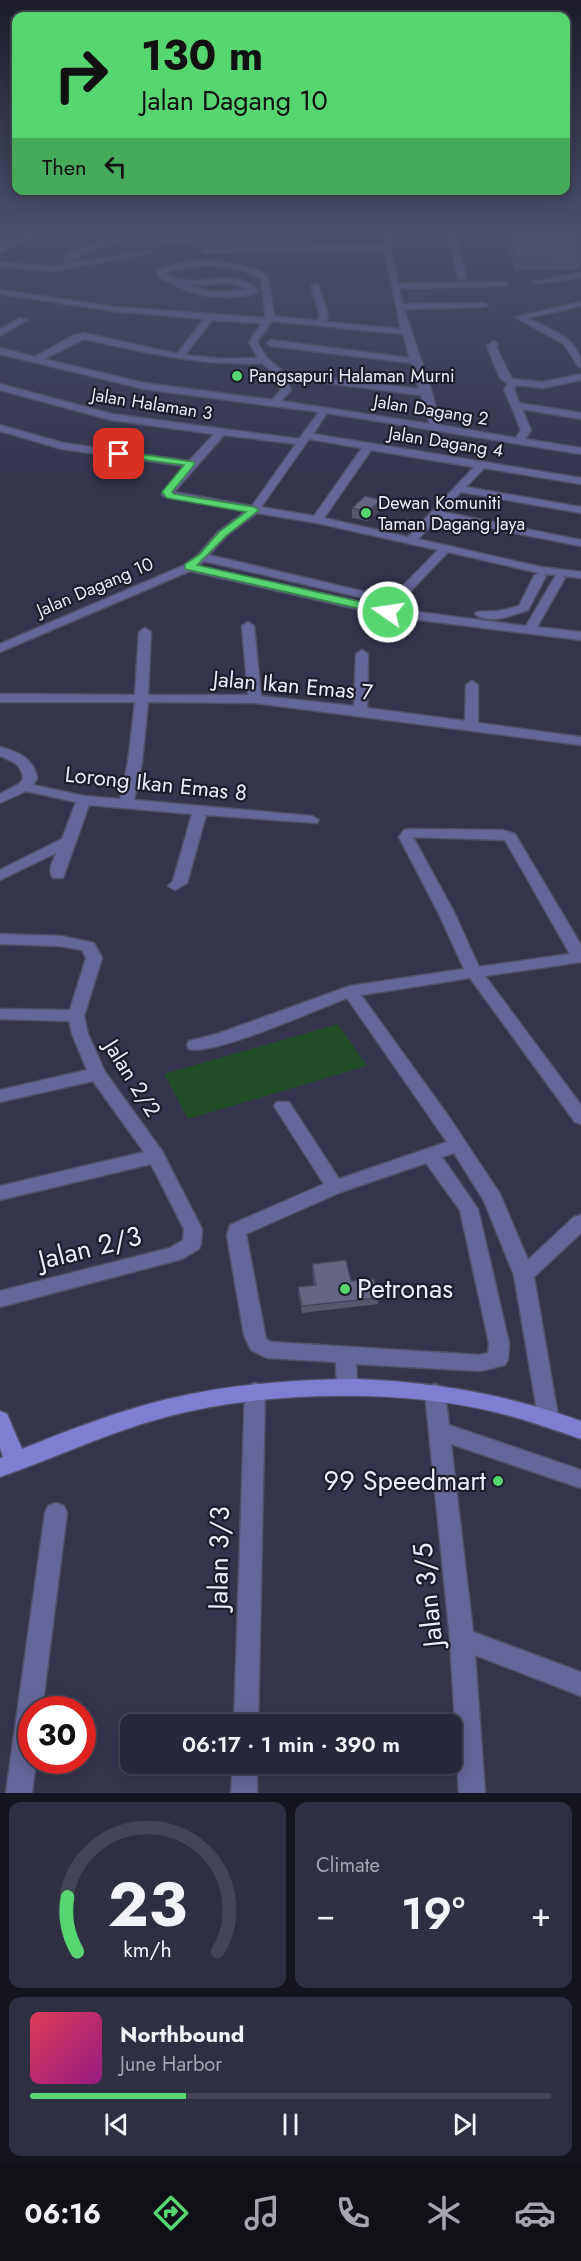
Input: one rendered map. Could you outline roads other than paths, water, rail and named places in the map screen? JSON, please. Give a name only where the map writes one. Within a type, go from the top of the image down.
[{"type":"street","points":[[174,315],[320,323],[407,332]]},
{"type":"street","points":[[268,315],[269,320],[254,342],[262,357],[282,375],[286,390],[275,404]]},
{"type":"street","points":[[320,323],[324,315]]},
{"type":"street","points":[[401,315],[436,429]]},
{"type":"street","points":[[530,315],[519,317],[567,342],[581,364]]},
{"type":"street","points":[[182,354],[209,318]]},
{"type":"street","points":[[0,333],[23,320]]},
{"type":"street","points":[[37,358],[78,337],[182,354],[262,357]]},
{"type":"street","points":[[271,343],[416,361]]},
{"type":"street","points":[[494,344],[491,346],[509,380],[508,389],[526,430],[519,440]]},
{"type":"street","name":"Jalan Dagang 2","points":[[2,353],[37,358],[144,386],[325,410],[581,451]]},
{"type":"street","points":[[282,375],[427,393]]},
{"type":"street","points":[[509,380],[552,384],[581,377]]},
{"type":"street","name":"Jalan Halaman 3","points":[[0,387],[111,417],[221,432],[303,439]]},
{"type":"street","points":[[516,405],[581,416]]},
{"type":"street","name":"Jalan Dagang 10","points":[[0,648],[189,567],[202,557],[222,534],[252,512],[325,410]]},
{"type":"street","points":[[0,428],[62,447],[191,464]]},
{"type":"street","points":[[221,432],[167,494],[442,552],[581,575]]},
{"type":"street","name":"Jalan Dagang 4","points":[[303,439],[369,446],[581,481]]},
{"type":"street","points":[[316,520],[369,446]]},
{"type":"street","points":[[410,541],[482,464]]},
{"type":"street","points":[[459,489],[581,510]]},
{"type":"street","points":[[252,512],[264,510],[316,520],[410,541],[442,552],[540,576],[581,581]]},
{"type":"street","points":[[436,514],[581,543]]},
{"type":"street","points":[[394,602],[442,552]]},
{"type":"street","points":[[202,557],[394,602],[500,615],[524,608],[540,576]]},
{"type":"street","points":[[189,567],[388,612],[581,636]]},
{"type":"street","points":[[529,630],[559,578]]},
{"type":"street","points":[[248,626],[255,699]]},
{"type":"street","points":[[126,804],[132,782],[142,698],[145,632]]},
{"type":"street","points":[[360,711],[362,654]]},
{"type":"street","points":[[471,725],[472,685]]},
{"type":"street","name":"Jalan Ikan Emas 7","points":[[0,698],[255,699],[471,725],[581,741]]},
{"type":"street","points":[[0,751],[19,759],[29,769],[30,778],[24,787],[0,800]]},
{"type":"street","name":"Lorong Ikan Emas 8","points":[[24,787],[84,800],[312,820]]},
{"type":"street","points":[[58,875],[57,870],[84,800]]},
{"type":"street","points":[[175,886],[180,883],[200,811]]},
{"type":"street","points":[[195,1045],[221,1039],[350,991],[473,972],[580,957],[515,842],[502,834],[416,832],[409,833],[406,837],[446,912],[473,972],[581,1118]]},
{"type":"street","points":[[0,876],[67,842]]},
{"type":"street","points":[[0,939],[61,941],[88,946],[94,958],[76,1016],[0,1014]]},
{"type":"street","points":[[350,991],[493,1199],[524,1275],[548,1416]]},
{"type":"street","name":"Jalan 2/2","points":[[76,1016],[80,1034],[97,1074],[156,1156],[193,1229],[192,1244]]},
{"type":"street","points":[[0,1096],[97,1074]]},
{"type":"street","points":[[283,1106],[335,1187]]},
{"type":"street","points":[[430,1154],[469,1209],[500,1343],[498,1359],[480,1364],[267,1350],[258,1344],[254,1335],[237,1245],[237,1230],[335,1187],[430,1154],[458,1145]]},
{"type":"street","points":[[0,1193],[156,1156]]},
{"type":"street","points":[[524,1275],[581,1222]]},
{"type":"street","name":"Jalan 2/3","points":[[0,1299],[175,1254],[192,1244]]},
{"type":"street","points":[[346,1354],[347,1386]]},
{"type":"street","points":[[0,1420],[8,1465],[83,1434],[169,1408],[255,1392],[347,1386],[435,1393],[493,1402],[548,1416],[581,1430]]},
{"type":"street","name":"Jalan 3/3","points":[[246,1714],[255,1392]]},
{"type":"street","name":"Jalan 3/5","points":[[435,1393],[462,1639],[472,1793]]},
{"type":"street","points":[[440,1431],[581,1479]]},
{"type":"street","points":[[19,1793],[56,1513]]},
{"type":"street","points":[[462,1639],[581,1684]]},
{"type":"street","points":[[244,1793],[245,1774]]},
{"type":"place","name":"Pangsapuri Halaman Murni","points":[[237,376]]},
{"type":"place","name":"Dewan Komuniti Taman Dagang Jaya","points":[[366,513]]},
{"type":"place","name":"Petronas","points":[[345,1289]]},
{"type":"place","name":"99 Speedmart","points":[[498,1481]]}]
